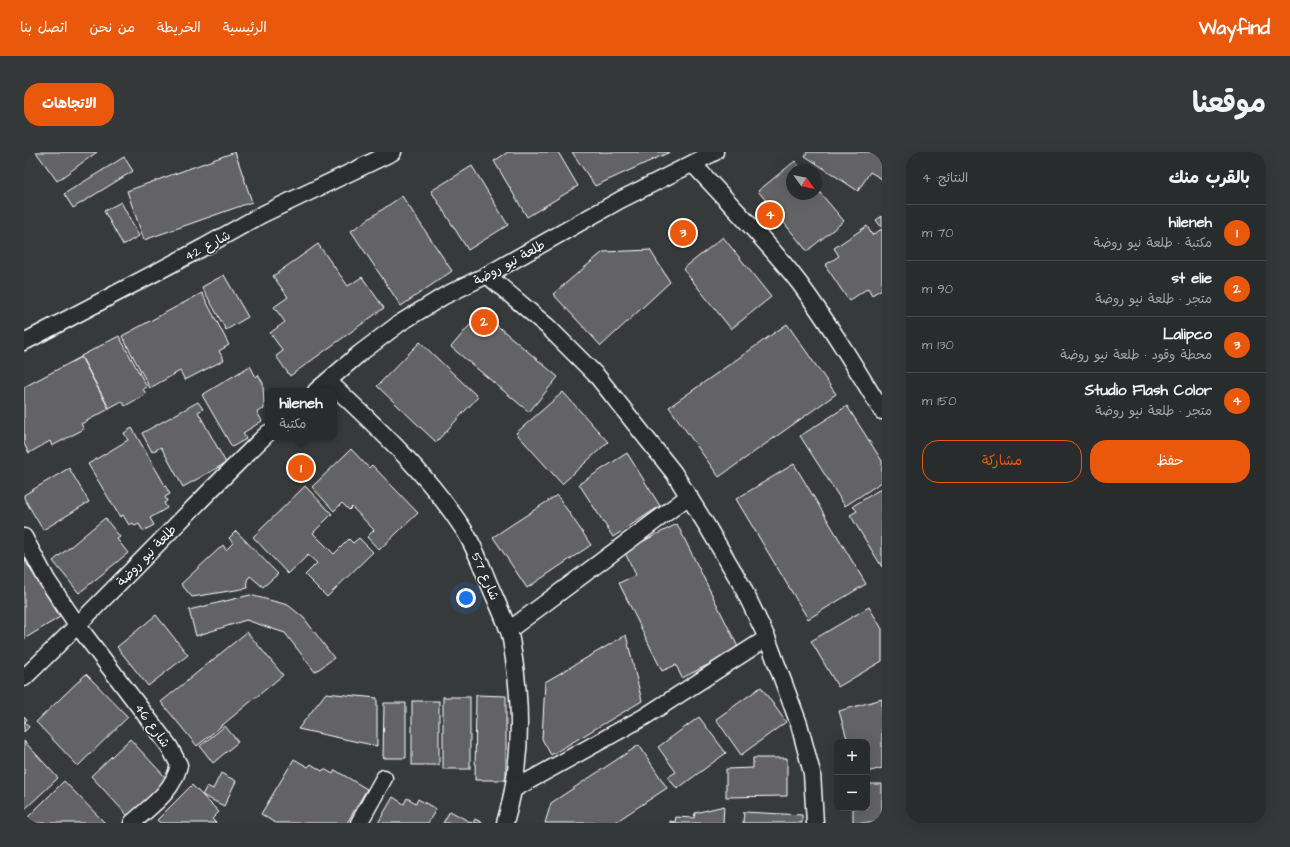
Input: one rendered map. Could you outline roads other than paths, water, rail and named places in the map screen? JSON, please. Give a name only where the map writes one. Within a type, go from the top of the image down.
[{"type":"street","name":"شارع 42","points":[[24,342],[204,247],[261,215],[393,152]]},
{"type":"street","name":"طلعة نيو روضة","points":[[322,386],[400,323],[444,296],[487,275],[620,200],[715,152]]},
{"type":"street","points":[[693,164],[756,232],[799,283],[836,335],[882,411]]},
{"type":"street","points":[[487,275],[547,326],[597,376],[674,473],[689,496],[741,584],[767,638],[799,724],[812,773],[815,823]]},
{"type":"street","name":"شارع 57","points":[[337,399],[399,451],[429,482],[445,503],[463,529],[473,548],[509,630],[516,670],[520,719],[514,789],[505,823]]},
{"type":"street","name":"طلعة نيو روضة","points":[[24,678],[78,626],[156,544],[265,436]]},
{"type":"street","points":[[509,630],[689,496]]},
{"type":"street","points":[[24,537],[47,580],[78,626]]},
{"type":"street","name":"شارع 46","points":[[78,626],[169,746],[179,765],[176,778],[168,790],[132,823]]},
{"type":"street","points":[[514,789],[644,717],[767,638]]},
{"type":"street","points":[[359,823],[384,778]]},
{"type":"place","name":"Studio Flash Color","points":[[770,215]]},
{"type":"place","name":"Lalipco","points":[[683,233]]},
{"type":"place","name":"st elie","points":[[484,322]]},
{"type":"place","name":"hileneh","points":[[301,468]]}]
